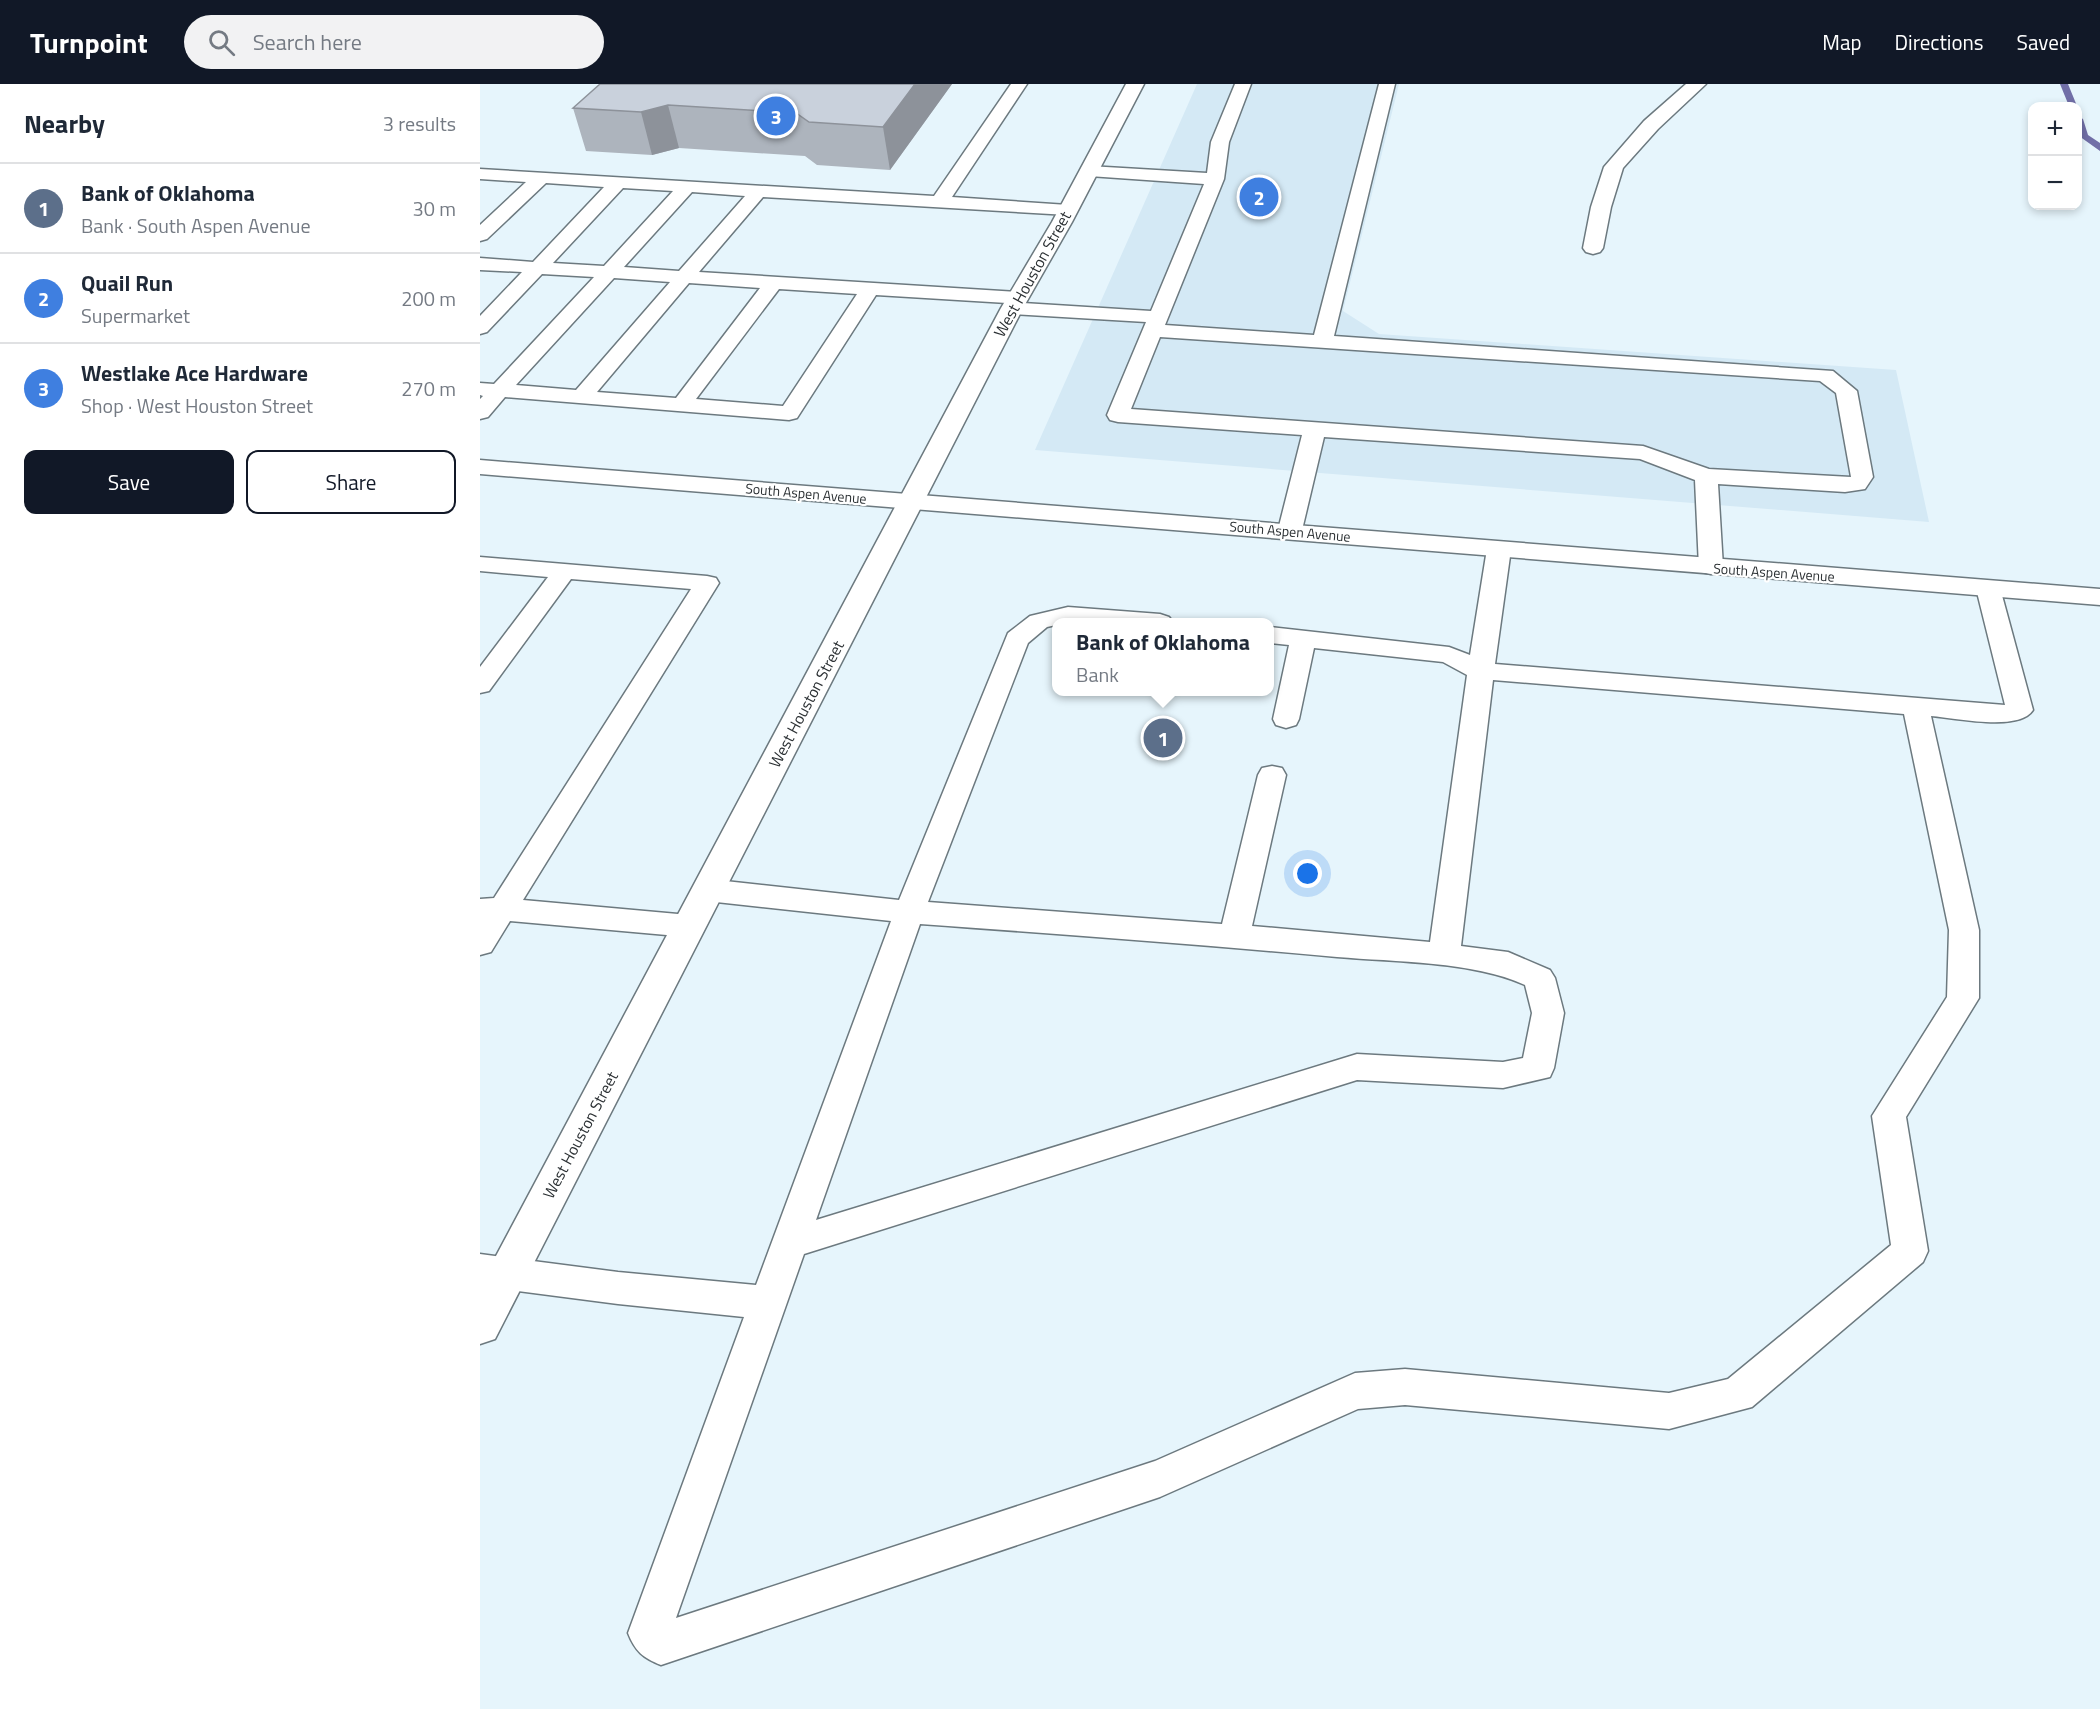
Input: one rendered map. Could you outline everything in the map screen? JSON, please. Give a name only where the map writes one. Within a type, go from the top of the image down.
[{"type":"main road","name":"West Houston Street","points":[[480,1326],[494,1272],[689,926],[1015,303],[1135,84]]},
{"type":"main road","points":[[1593,248],[1601,207],[1614,167],[1691,85]]},
{"type":"main road","name":"South Aspen Avenue","points":[[480,467],[1290,530],[1711,567],[2100,597]]},
{"type":"lane","points":[[939,203],[1019,84]]},
{"type":"lane","points":[[480,264],[870,289],[1015,303],[1154,324],[1323,340],[1826,375],[1846,391],[1862,477],[1857,484],[1845,485],[1706,476],[1643,453],[1118,415],[1154,324],[1215,179],[1220,142],[1243,84]]},
{"type":"lane","points":[[1323,340],[1387,84]]},
{"type":"lane","points":[[1089,171],[1215,179]]},
{"type":"lane","points":[[480,174],[1068,210]]},
{"type":"lane","points":[[480,236],[542,177]]},
{"type":"lane","points":[[480,328],[620,182]]},
{"type":"lane","points":[[480,412],[490,389],[612,272],[689,185]]},
{"type":"lane","points":[[582,396],[759,190]]},
{"type":"lane","points":[[682,404],[773,283]]},
{"type":"lane","points":[[490,389],[789,412],[870,289]]},
{"type":"lane","points":[[1290,530],[1315,428]]},
{"type":"lane","points":[[1706,476],[1711,567]]},
{"type":"lane","points":[[1444,956],[1499,549]]},
{"type":"lane","points":[[480,564],[707,583],[491,909],[480,944]]},
{"type":"lane","points":[[480,685],[564,572]]},
{"type":"lane","points":[[1274,636],[1449,655],[1481,671],[2011,714],[2020,710],[1988,588]]},
{"type":"lane","points":[[1054,618],[1068,615],[1107,618]]},
{"type":"lane","points":[[1052,618],[1039,621],[1017,639],[909,912],[649,1634],[661,1644],[1160,1478],[1355,1391],[1405,1387],[1670,1411],[1738,1394],[1910,1251],[1889,1116],[1963,998],[1964,930],[1916,708]]},
{"type":"lane","points":[[1286,719],[1303,639]]},
{"type":"lane","points":[[1234,936],[1272,775]]},
{"type":"lane","points":[[707,890],[909,912],[1234,936],[1508,964],[1539,978],[1548,1013],[1538,1068],[1503,1075],[1357,1067],[790,1243]]},
{"type":"lane","points":[[491,909],[689,926]]},
{"type":"lane","points":[[494,1272],[768,1303]]},
{"type":"shaded area","points":[[1197,84],[1399,84],[1343,311],[1379,334],[1896,370],[1929,522],[1035,450]]},
{"type":"building","points":[[600,84],[915,84],[883,127],[809,122],[796,113],[668,105],[641,112],[573,108]]},
{"type":"waterway","points":[[2064,84],[2071,102]]},
{"type":"waterway","points":[[2082,130],[2084,136],[2100,148]]},
{"type":"place","name":"Westlake Ace Hardware","points":[[776,116]]},
{"type":"place","name":"Quail Run","points":[[1259,197]]},
{"type":"place","name":"Bank of Oklahoma","points":[[1163,738]]}]
